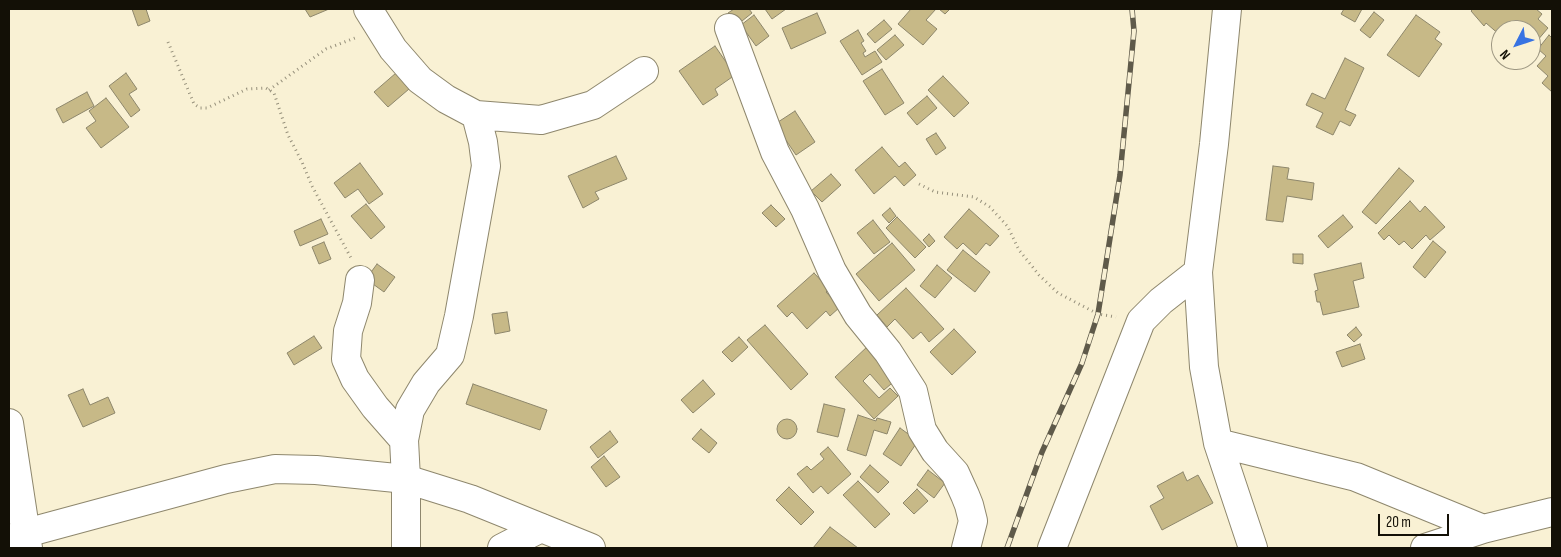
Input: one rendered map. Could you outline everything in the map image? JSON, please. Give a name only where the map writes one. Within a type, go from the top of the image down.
[{"type":"street","points":[[1227,9],[1214,144],[1198,272],[1204,367],[1218,443],[1253,548]]},
{"type":"street","points":[[373,17],[393,49],[420,80],[446,100],[476,115],[541,120],[592,104],[644,71]]},
{"type":"street","points":[[729,28],[775,152],[805,209],[832,270],[858,315],[888,352],[913,390],[922,430],[935,450],[955,473],[962,488],[973,521],[966,548]]},
{"type":"street","points":[[406,548],[404,440],[410,410],[426,383],[450,355],[457,326],[486,166],[483,142],[476,115]]},
{"type":"street","points":[[1052,548],[1142,322],[1162,301],[1198,272]]},
{"type":"street","points":[[360,280],[357,303],[348,331],[346,359],[355,379],[375,407],[404,440]]},
{"type":"street","points":[[9,423],[21,541],[226,479],[275,469],[316,470],[406,478],[470,499],[591,548]]},
{"type":"street","points":[[1218,443],[1356,477],[1483,529]]},
{"type":"street","points":[[1425,548],[1483,529],[1552,512]]},
{"type":"street","points":[[502,548],[541,528]]},
{"type":"path","points":[[269,90],[326,49],[357,37],[373,17]]},
{"type":"path","points":[[168,42],[194,104],[200,108],[207,108],[247,89],[266,88],[274,93],[288,135],[360,280]]},
{"type":"path","points":[[919,184],[936,192],[974,197],[990,207],[1008,227],[1019,250],[1039,275],[1058,294],[1098,314],[1142,322]]},
{"type":"building","points":[[132,9],[146,9],[150,21],[138,26]]},
{"type":"building","points":[[305,9],[329,9],[310,17]]},
{"type":"building","points":[[734,9],[749,9],[752,13],[737,25],[728,13]]},
{"type":"building","points":[[765,9],[786,9],[772,19]]},
{"type":"building","points":[[911,9],[936,9],[926,20],[937,29],[923,45],[898,24]]},
{"type":"building","points":[[939,9],[950,9],[945,14]]},
{"type":"building","points":[[1344,9],[1362,9],[1355,22],[1341,14]]},
{"type":"building","points":[[1473,9],[1536,9],[1542,14],[1539,20],[1491,20],[1491,27],[1486,23],[1484,26],[1471,11]]},
{"type":"building","points":[[1374,12],[1384,20],[1370,38],[1360,30]]},
{"type":"building","points":[[817,13],[826,33],[791,49],[782,28]]},
{"type":"building","points":[[754,15],[769,36],[756,46],[741,25]]},
{"type":"building","points":[[1416,15],[1440,32],[1435,39],[1442,44],[1419,77],[1387,55]]},
{"type":"building","points":[[884,20],[892,29],[875,43],[867,34]]},
{"type":"building","points":[[1541,22],[1548,28],[1541,36]]},
{"type":"building","points":[[858,30],[864,41],[861,43],[866,51],[863,53],[865,57],[875,51],[882,62],[862,75],[840,41]]},
{"type":"building","points":[[895,35],[904,45],[886,60],[877,50]]},
{"type":"building","points":[[1549,35],[1552,38],[1552,92],[1542,83],[1548,76],[1541,70],[1541,62],[1546,56],[1541,52],[1541,45]]},
{"type":"building","points":[[715,46],[735,75],[715,89],[718,95],[703,105],[679,71]]},
{"type":"building","points":[[1345,58],[1364,68],[1345,110],[1356,115],[1350,126],[1340,121],[1333,135],[1316,127],[1323,113],[1306,105],[1312,93],[1325,99]]},
{"type":"building","points":[[882,69],[904,103],[885,115],[863,81]]},
{"type":"building","points":[[126,73],[137,89],[129,94],[140,110],[131,117],[109,86]]},
{"type":"building","points":[[396,73],[409,89],[388,107],[374,92]]},
{"type":"building","points":[[943,76],[969,103],[954,117],[928,90]]},
{"type":"building","points":[[87,92],[94,106],[63,123],[56,109]]},
{"type":"building","points":[[927,96],[937,108],[917,125],[907,113]]},
{"type":"building","points":[[106,98],[129,127],[101,148],[86,128],[96,121],[89,111]]},
{"type":"building","points":[[795,111],[815,142],[796,155],[775,124]]},
{"type":"building","points":[[936,133],[946,148],[936,155],[926,139]]},
{"type":"building","points":[[882,147],[899,167],[905,162],[916,175],[904,186],[895,176],[874,194],[855,170]]},
{"type":"building","points":[[616,156],[627,179],[595,192],[599,199],[583,208],[568,176]]},
{"type":"building","points":[[360,163],[383,194],[369,204],[358,189],[345,198],[334,183]]},
{"type":"building","points":[[1273,166],[1289,168],[1287,179],[1314,183],[1312,200],[1287,196],[1283,222],[1266,220]]},
{"type":"building","points":[[1399,168],[1414,181],[1376,224],[1362,212]]},
{"type":"building","points":[[831,174],[841,185],[822,202],[811,191]]},
{"type":"building","points":[[1410,201],[1420,212],[1425,206],[1445,227],[1430,240],[1426,235],[1412,249],[1404,241],[1399,245],[1389,235],[1384,240],[1378,233]]},
{"type":"building","points":[[366,204],[385,227],[371,239],[351,216]]},
{"type":"building","points":[[771,205],[785,219],[776,227],[762,213]]},
{"type":"building","points":[[890,208],[896,216],[889,223],[882,215]]},
{"type":"building","points":[[969,209],[999,236],[990,246],[986,243],[976,255],[963,243],[957,249],[944,237]]},
{"type":"building","points":[[1343,215],[1353,227],[1328,248],[1318,236]]},
{"type":"building","points":[[897,217],[926,247],[915,258],[886,228]]},
{"type":"building","points":[[321,219],[328,234],[300,246],[294,231]]},
{"type":"building","points":[[873,220],[890,242],[874,254],[857,233]]},
{"type":"building","points":[[929,234],[935,241],[929,247],[923,240]]},
{"type":"building","points":[[1433,241],[1446,252],[1425,278],[1413,267]]},
{"type":"building","points":[[324,242],[331,259],[319,264],[312,247]]},
{"type":"building","points":[[892,243],[915,270],[879,301],[856,274]]},
{"type":"building","points":[[963,250],[990,272],[975,292],[947,270]]},
{"type":"building","points":[[1293,254],[1303,254],[1303,264],[1293,263]]},
{"type":"building","points":[[1361,263],[1364,278],[1353,281],[1359,307],[1323,315],[1320,302],[1317,302],[1315,291],[1318,290],[1314,274]]},
{"type":"building","points":[[377,264],[395,277],[384,292],[366,279]]},
{"type":"building","points":[[937,265],[952,278],[935,298],[920,286]]},
{"type":"building","points":[[814,273],[829,289],[826,292],[840,307],[830,316],[826,311],[807,329],[792,312],[787,317],[777,306]]},
{"type":"building","points":[[906,288],[944,329],[929,342],[921,332],[913,339],[895,319],[887,327],[877,315]]},
{"type":"building","points":[[507,312],[510,331],[495,334],[492,314]]},
{"type":"building","points":[[765,325],[808,374],[791,390],[747,340]]},
{"type":"building","points":[[1356,327],[1362,335],[1354,342],[1347,335]]},
{"type":"building","points":[[954,329],[976,352],[952,375],[930,352]]},
{"type":"building","points":[[314,336],[322,348],[294,365],[287,353]]},
{"type":"building","points":[[739,337],[748,347],[732,362],[722,352]]},
{"type":"building","points":[[1360,344],[1365,359],[1342,367],[1336,352]]},
{"type":"building","points":[[868,346],[898,378],[884,390],[870,374],[863,381],[879,398],[890,388],[898,396],[874,419],[835,377]]},
{"type":"building","points":[[703,380],[715,394],[693,413],[681,400]]},
{"type":"building","points":[[473,384],[547,410],[540,430],[466,404]]},
{"type":"building","points":[[83,389],[90,405],[108,397],[115,413],[83,427],[68,395]]},
{"type":"building","points":[[824,404],[845,409],[838,437],[817,432]]},
{"type":"building","points":[[858,415],[876,421],[877,418],[891,422],[887,434],[874,430],[866,456],[847,450]]},
{"type":"building","points":[[783,419],[791,419],[797,425],[797,433],[791,439],[783,439],[777,433],[777,425]]},
{"type":"building","points":[[900,428],[918,441],[901,466],[883,454]]},
{"type":"building","points":[[701,429],[717,443],[709,453],[692,439]]},
{"type":"building","points":[[610,431],[618,442],[598,458],[590,447]]},
{"type":"building","points":[[828,447],[851,474],[828,494],[821,486],[813,493],[797,474],[807,466],[811,470],[824,459],[820,454]]},
{"type":"building","points":[[604,456],[620,477],[606,487],[591,467]]},
{"type":"building","points":[[870,465],[889,482],[878,493],[860,477]]},
{"type":"building","points":[[928,470],[945,483],[934,498],[917,485]]},
{"type":"building","points":[[1183,472],[1187,481],[1198,475],[1213,503],[1162,530],[1150,506],[1164,498],[1157,486]]},
{"type":"building","points":[[858,481],[890,514],[875,528],[843,495]]},
{"type":"building","points":[[789,487],[814,512],[801,525],[776,500]]},
{"type":"building","points":[[917,489],[928,501],[914,514],[903,503]]},
{"type":"building","points":[[830,527],[858,548],[813,548]]},
{"type":"railway","points":[[1007,548],[1042,452],[1082,363],[1098,314],[1120,175],[1134,31],[1132,9]]}]
